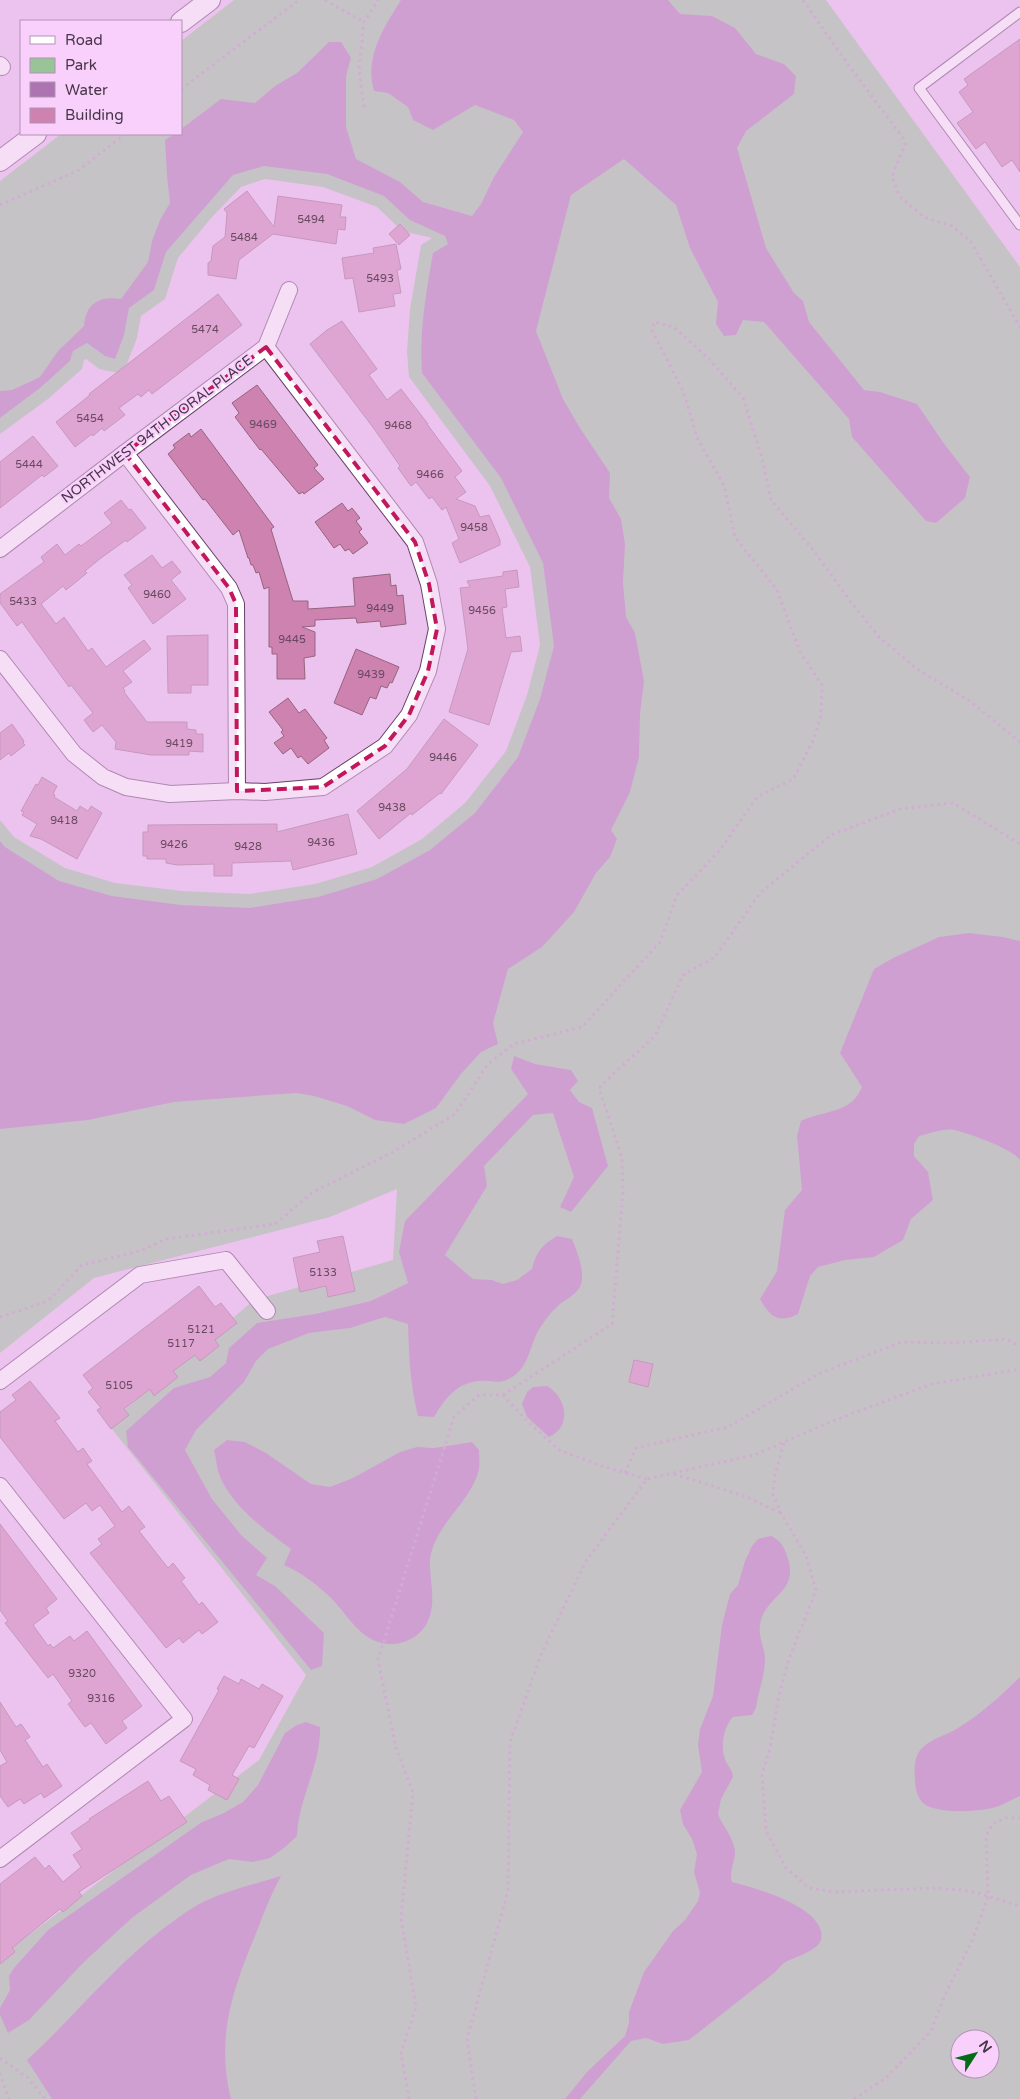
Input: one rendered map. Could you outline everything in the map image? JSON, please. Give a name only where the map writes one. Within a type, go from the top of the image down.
[{"type":"street","points":[[182,21],[210,0]]},
{"type":"street","points":[[0,161],[35,135]]},
{"type":"street","name":"NORTHWEST 94TH DORAL PLACE","points":[[0,549],[266,347],[290,290]]},
{"type":"street","points":[[0,658],[74,754],[103,777],[126,787],[170,794],[237,791],[265,792],[323,787],[385,746],[409,715],[428,671],[437,629],[429,584],[415,542],[266,347]]},
{"type":"street","points":[[125,453],[229,588],[236,604],[237,791]]},
{"type":"street","points":[[0,1381],[140,1275],[226,1260],[267,1311]]},
{"type":"street","points":[[0,1486],[184,1720],[3,1851]]},
{"type":"lane","points":[[1020,12],[919,88],[1020,225]]},
{"type":"path","points":[[182,88],[299,0]]},
{"type":"path","points":[[325,0],[364,22]]},
{"type":"path","points":[[364,107],[359,70],[364,22],[378,0]]},
{"type":"path","points":[[803,0],[903,138],[905,145],[892,176],[899,196],[924,217],[952,226],[971,242],[1020,327]]},
{"type":"path","points":[[0,205],[79,170],[124,135]]},
{"type":"path","points":[[0,1317],[48,1301],[82,1265],[140,1251],[166,1239],[276,1224],[313,1192],[393,1152],[455,1114],[488,1064],[514,1044],[582,1027],[660,942],[677,895],[720,850],[757,797],[793,779],[814,740],[821,716],[822,685],[800,652],[777,590],[735,537],[724,485],[698,440],[682,391],[652,330],[654,322],[674,327],[709,359],[744,398],[761,454],[771,500],[814,550],[847,597],[879,637],[917,669],[970,701],[1020,742]]},
{"type":"path","points":[[409,2099],[400,2053],[416,2007],[401,1918],[413,1792],[396,1748],[378,1660],[454,1417],[479,1395],[503,1395],[612,1324],[623,1193],[622,1158],[599,1088],[656,1036],[683,975],[715,957],[760,893],[831,835],[900,809],[953,803],[1020,844]]},
{"type":"path","points":[[625,1473],[636,1448],[728,1427],[820,1373],[902,1342],[954,1344],[1006,1339],[1020,1346]]},
{"type":"path","points":[[503,1395],[525,1419],[559,1450],[647,1480],[754,1455],[835,1420],[932,1384],[1020,1369]]},
{"type":"path","points":[[784,1442],[774,1474],[773,1494],[781,1513],[806,1556],[816,1590],[788,1662],[779,1695],[770,1749],[762,1774],[766,1832],[786,1868],[809,1888],[835,1892],[932,1888],[974,1892],[1020,1906]]},
{"type":"path","points":[[673,1474],[744,1496],[781,1513]]},
{"type":"path","points":[[476,2099],[467,2039],[508,1891],[510,1742],[542,1652],[586,1561],[647,1480]]},
{"type":"path","points":[[854,2099],[886,2078],[931,2031],[944,1997],[972,1940],[988,1897],[986,1837],[992,1824],[1006,1818],[1020,1818]]},
{"type":"path","points":[[0,2058],[28,2078],[45,2099]]},
{"type":"path","points":[[0,2073],[8,2099]]},
{"type":"highlighted area","points":[[266,347],[415,542],[429,584],[437,629],[428,671],[409,715],[385,746],[323,787],[237,791],[236,604],[229,588],[125,453]]},
{"type":"green space","points":[[234,0],[826,0],[1020,267],[1020,2099],[0,2099],[0,1957],[259,1760],[306,1675],[108,1424],[254,1300],[393,1260],[397,1189],[330,1217],[94,1278],[0,1353],[0,820],[14,837],[65,868],[115,883],[182,891],[249,894],[315,884],[372,867],[422,839],[465,803],[506,751],[527,695],[540,645],[530,567],[490,486],[409,377],[407,352],[410,309],[421,245],[432,238],[402,231],[377,207],[323,187],[265,179],[241,187],[213,216],[178,258],[165,299],[141,316],[137,338],[123,374],[99,369],[86,359],[82,369],[48,399],[0,434],[0,181],[60,135],[182,135],[182,40]]},
{"type":"water","points":[[401,0],[668,0],[680,14],[712,16],[735,28],[756,54],[784,64],[796,76],[794,94],[746,131],[737,148],[766,248],[794,293],[803,301],[809,322],[864,390],[880,392],[917,404],[970,477],[965,498],[936,523],[926,521],[852,437],[849,419],[764,322],[743,320],[736,335],[724,336],[716,324],[718,302],[690,248],[676,205],[624,159],[571,195],[536,331],[563,399],[610,473],[609,498],[621,519],[625,544],[623,583],[626,617],[635,633],[644,681],[640,714],[639,757],[630,792],[611,830],[617,839],[610,857],[596,873],[574,912],[542,947],[508,969],[493,1023],[498,1044],[481,1052],[461,1074],[436,1108],[404,1124],[375,1120],[347,1106],[314,1096],[296,1093],[174,1102],[88,1120],[0,1129],[0,841],[5,847],[59,881],[112,896],[181,905],[250,908],[318,897],[377,879],[430,850],[475,813],[518,757],[540,699],[554,646],[543,563],[501,478],[422,373],[422,328],[433,253],[448,244],[445,236],[410,220],[384,196],[327,174],[264,166],[233,175],[166,252],[154,290],[129,308],[124,335],[115,359],[105,356],[87,343],[73,351],[70,361],[40,388],[0,418],[0,391],[12,390],[40,377],[58,351],[84,326],[85,318],[91,307],[100,300],[121,299],[148,262],[152,241],[160,220],[170,203],[165,140],[172,135],[182,135],[182,128],[221,99],[255,103],[275,86],[297,73],[329,42],[341,42],[351,58],[346,76],[346,127],[356,159],[400,182],[423,202],[472,216],[523,132],[514,120],[475,105],[433,130],[413,120],[408,107],[388,93],[374,91],[372,67],[374,55],[377,43]]},
{"type":"water","points":[[969,933],[1020,941],[1020,1160],[1000,1146],[954,1130],[941,1130],[919,1136],[914,1144],[914,1156],[928,1172],[933,1200],[911,1219],[903,1240],[874,1257],[845,1260],[818,1267],[810,1276],[798,1314],[785,1318],[776,1317],[767,1310],[760,1299],[777,1271],[785,1210],[802,1190],[797,1136],[801,1121],[844,1107],[857,1096],[862,1087],[840,1053],[874,969],[939,937]]},
{"type":"water","points":[[514,1056],[535,1064],[571,1070],[578,1081],[570,1090],[579,1102],[592,1108],[608,1166],[571,1212],[560,1207],[574,1177],[553,1113],[533,1115],[484,1166],[487,1186],[445,1255],[473,1279],[492,1280],[503,1284],[517,1280],[532,1269],[538,1253],[552,1239],[557,1236],[572,1239],[581,1264],[581,1284],[577,1291],[557,1306],[544,1322],[520,1370],[504,1381],[479,1381],[464,1385],[447,1398],[434,1417],[418,1416],[409,1359],[408,1324],[385,1317],[350,1328],[309,1333],[268,1349],[256,1361],[244,1382],[196,1430],[185,1450],[212,1499],[242,1536],[267,1558],[256,1575],[275,1586],[324,1633],[322,1666],[311,1670],[128,1447],[126,1431],[174,1388],[210,1377],[226,1363],[229,1348],[257,1323],[315,1314],[371,1301],[408,1283],[399,1252],[405,1221],[528,1094],[511,1069]]},
{"type":"water","points":[[547,1386],[559,1397],[564,1411],[564,1419],[561,1426],[557,1432],[549,1437],[527,1417],[522,1404],[527,1392],[533,1387]]},
{"type":"water","points":[[227,1440],[245,1442],[266,1453],[311,1484],[330,1487],[353,1478],[400,1452],[417,1447],[434,1448],[472,1442],[479,1450],[479,1469],[470,1491],[442,1529],[432,1550],[430,1567],[432,1602],[428,1621],[424,1628],[412,1638],[397,1644],[381,1643],[373,1640],[355,1626],[330,1597],[303,1575],[284,1565],[291,1549],[241,1508],[220,1477],[214,1450]]},
{"type":"water","points":[[771,1536],[779,1541],[787,1556],[790,1568],[789,1578],[786,1586],[763,1615],[760,1625],[765,1665],[756,1708],[752,1715],[733,1717],[725,1731],[723,1742],[724,1754],[733,1777],[721,1799],[718,1814],[731,1837],[735,1850],[731,1873],[732,1882],[755,1888],[796,1905],[816,1921],[821,1931],[821,1940],[810,1951],[784,1963],[773,1974],[689,2040],[663,2044],[646,2038],[631,2041],[580,2099],[565,2099],[587,2072],[625,2036],[629,2023],[629,2012],[644,1972],[673,1931],[685,1920],[698,1901],[700,1893],[694,1872],[697,1854],[692,1839],[683,1824],[680,1810],[702,1772],[698,1745],[700,1729],[713,1696],[722,1625],[730,1594],[738,1585],[745,1561],[752,1546],[758,1539]]},
{"type":"water","points":[[1020,1677],[1020,1796],[999,1806],[971,1811],[947,1811],[928,1806],[922,1802],[915,1786],[915,1763],[919,1751],[930,1742],[975,1717]]},
{"type":"water","points":[[306,1722],[320,1727],[319,1741],[317,1755],[301,1809],[297,1836],[270,1858],[253,1862],[229,1859],[191,1875],[133,1917],[84,1962],[29,2020],[8,2033],[0,2015],[0,2008],[10,1990],[9,1976],[48,1930],[202,1822],[222,1814],[243,1802],[258,1785],[285,1733],[297,1725]]},
{"type":"water","points":[[281,1876],[270,1898],[233,1996],[226,2035],[225,2055],[231,2099],[52,2099],[27,2060],[128,1959],[164,1928],[205,1901],[242,1887]]},
{"type":"building","points":[[1020,39],[1020,172],[1012,160],[1002,167],[985,142],[976,149],[957,123],[973,112],[959,92],[968,85],[964,79]]},
{"type":"building","points":[[247,191],[274,227],[278,196],[342,205],[340,217],[346,217],[345,230],[338,229],[336,244],[273,234],[239,260],[236,279],[208,275],[208,263],[211,261],[213,246],[225,237],[227,213],[224,209]]},
{"type":"building","points":[[400,224],[410,235],[399,245],[389,234]]},
{"type":"building","points":[[396,244],[401,269],[397,270],[401,293],[393,294],[395,306],[359,312],[353,278],[345,279],[342,258],[374,253],[373,248]]},
{"type":"building","points":[[218,294],[242,325],[152,394],[149,390],[141,397],[138,394],[119,408],[125,415],[104,431],[102,428],[75,447],[56,422],[89,394]]},
{"type":"building","points":[[342,321],[377,369],[369,375],[387,400],[401,389],[462,471],[455,477],[466,492],[456,499],[475,506],[480,517],[489,515],[500,540],[500,545],[460,563],[452,543],[459,539],[446,507],[442,510],[432,497],[429,499],[416,482],[411,486],[398,468],[400,466],[375,430],[310,344]]},
{"type":"building","points":[[257,385],[318,465],[314,468],[324,479],[304,494],[303,492],[299,494],[260,450],[235,417],[239,413],[232,403]]},
{"type":"building","points":[[201,429],[274,527],[271,529],[293,601],[308,601],[308,609],[355,606],[353,578],[390,574],[391,586],[396,585],[397,596],[403,595],[406,624],[381,627],[380,621],[357,623],[356,618],[315,620],[315,626],[302,627],[315,632],[315,656],[304,658],[305,679],[277,679],[277,654],[272,654],[272,647],[269,647],[269,587],[264,589],[259,572],[256,573],[253,565],[251,565],[239,530],[233,535],[168,454],[175,448],[173,445],[189,433],[191,437]]},
{"type":"building","points":[[33,436],[58,466],[44,477],[42,475],[0,508],[0,462]]},
{"type":"building","points":[[121,500],[146,528],[101,558],[85,571],[87,573],[66,590],[63,586],[41,604],[56,624],[64,617],[88,651],[92,648],[106,667],[144,640],[151,649],[123,671],[132,682],[123,688],[124,692],[147,722],[187,722],[187,729],[196,730],[196,734],[203,734],[203,752],[189,751],[189,755],[151,755],[115,749],[116,742],[102,725],[93,732],[84,720],[93,713],[71,685],[69,687],[22,622],[17,626],[0,603],[0,594],[44,562],[41,557],[57,544],[65,555],[79,544],[81,546],[112,523],[104,513]]},
{"type":"building","points":[[342,503],[348,511],[352,508],[360,518],[356,521],[362,529],[359,532],[368,543],[353,554],[349,549],[345,551],[340,544],[334,548],[315,522]]},
{"type":"building","points":[[152,555],[162,568],[172,561],[181,572],[171,580],[186,599],[153,624],[128,588],[132,585],[124,575]]},
{"type":"building","points":[[517,570],[519,587],[505,589],[507,607],[502,608],[506,638],[520,636],[522,651],[511,652],[489,725],[449,712],[468,649],[460,588],[470,587],[467,581],[503,576],[503,572]]},
{"type":"building","points":[[208,635],[208,685],[191,685],[191,693],[168,693],[167,636]]},
{"type":"building","points":[[356,649],[399,667],[392,683],[390,682],[387,688],[381,686],[376,699],[370,697],[362,715],[334,703]]},
{"type":"building","points":[[288,698],[299,713],[305,709],[327,738],[324,740],[329,748],[308,764],[301,756],[298,758],[291,748],[283,754],[274,743],[284,736],[281,732],[283,730],[269,712]]},
{"type":"building","points":[[444,719],[478,745],[441,794],[412,815],[411,813],[379,839],[357,811],[407,769]]},
{"type":"building","points":[[12,724],[25,745],[11,756],[9,753],[0,760],[0,733]]},
{"type":"building","points":[[42,777],[57,786],[53,794],[55,795],[54,797],[77,811],[80,806],[88,811],[91,806],[102,813],[77,859],[41,839],[30,836],[37,824],[22,815],[24,812],[21,811]]},
{"type":"building","points":[[348,814],[357,854],[293,870],[291,861],[232,863],[232,876],[214,876],[214,864],[177,865],[166,863],[166,859],[147,859],[147,856],[143,856],[143,832],[148,832],[148,825],[277,824],[277,832]]},
{"type":"building","points":[[343,1236],[355,1291],[328,1297],[326,1286],[300,1292],[293,1258],[320,1252],[317,1241]]},
{"type":"building","points":[[199,1286],[215,1307],[221,1303],[237,1323],[215,1340],[219,1346],[200,1361],[195,1355],[173,1371],[178,1377],[154,1396],[150,1389],[124,1409],[129,1415],[111,1429],[97,1410],[101,1408],[88,1392],[93,1388],[83,1375]]},
{"type":"building","points":[[634,1360],[653,1364],[648,1387],[629,1382]]},
{"type":"building","points":[[30,1381],[60,1418],[55,1421],[78,1452],[83,1448],[92,1461],[87,1464],[122,1512],[129,1506],[145,1527],[139,1531],[168,1568],[173,1563],[185,1578],[181,1581],[199,1605],[202,1602],[218,1622],[202,1634],[199,1630],[183,1643],[179,1638],[166,1648],[90,1553],[102,1544],[98,1539],[115,1526],[100,1505],[92,1511],[86,1503],[64,1519],[0,1437],[0,1412],[16,1400],[12,1395]]},
{"type":"building","points":[[0,1524],[57,1599],[46,1608],[49,1613],[33,1625],[48,1646],[50,1644],[53,1648],[70,1636],[74,1641],[87,1631],[142,1706],[122,1721],[127,1728],[106,1744],[91,1723],[85,1727],[68,1704],[72,1701],[53,1674],[48,1678],[5,1623],[8,1621],[0,1610]]},
{"type":"building","points":[[224,1676],[239,1684],[241,1679],[259,1689],[262,1684],[283,1696],[254,1748],[249,1746],[232,1775],[239,1779],[227,1800],[208,1790],[210,1785],[193,1775],[196,1769],[180,1761],[219,1690],[217,1689]]},
{"type":"building","points":[[0,1702],[16,1727],[21,1724],[30,1737],[25,1740],[43,1767],[47,1764],[62,1786],[44,1798],[41,1793],[24,1804],[20,1799],[8,1807],[0,1796],[0,1766],[7,1762],[0,1750]]},
{"type":"building","points":[[148,1781],[161,1801],[169,1796],[187,1822],[79,1892],[82,1896],[63,1912],[60,1909],[12,1948],[15,1952],[0,1964],[0,1884],[35,1857],[45,1869],[49,1865],[63,1882],[81,1867],[73,1855],[82,1849],[71,1833],[89,1819]]}]
